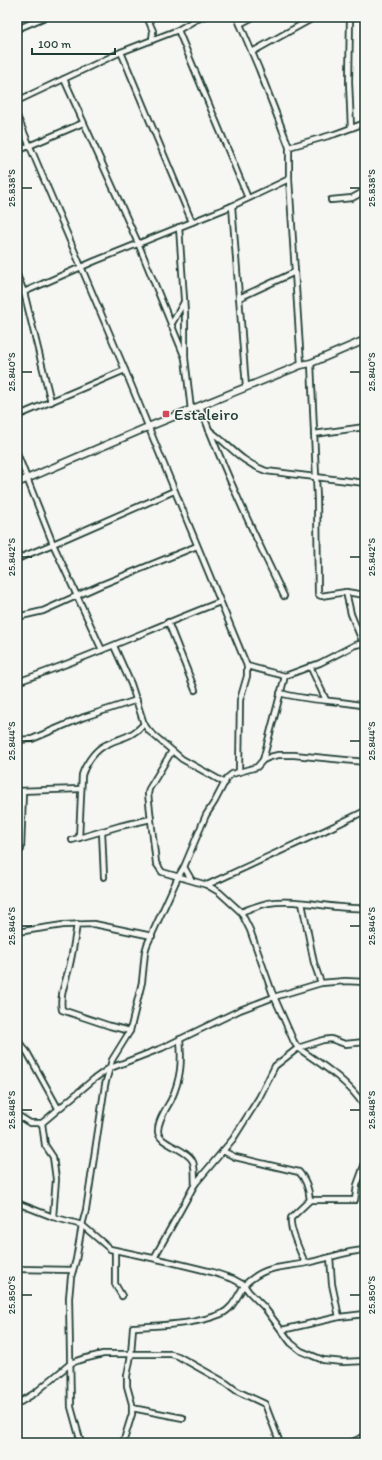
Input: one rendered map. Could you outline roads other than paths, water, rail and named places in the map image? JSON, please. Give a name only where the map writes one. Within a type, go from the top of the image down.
[{"type":"street","points":[[17,29],[45,17]]},
{"type":"street","points":[[147,17],[153,31],[152,40]]},
{"type":"street","points":[[17,101],[121,52],[178,30],[194,20],[203,17]]},
{"type":"street","points":[[237,17],[289,147],[289,180],[301,365]]},
{"type":"street","points":[[240,24],[254,17]]},
{"type":"street","points":[[252,52],[316,17]]},
{"type":"street","points":[[350,17],[350,128]]},
{"type":"street","points":[[178,30],[248,198]]},
{"type":"street","points":[[153,31],[161,37]]},
{"type":"street","points":[[121,52],[192,222]]},
{"type":"street","points":[[64,79],[138,243],[185,358]]},
{"type":"street","points":[[17,116],[125,370],[247,666],[247,676],[240,700],[239,772]]},
{"type":"street","points":[[17,151],[84,123]]},
{"type":"street","points":[[289,147],[365,123]]},
{"type":"street","points":[[17,295],[138,243],[232,206],[289,180]]},
{"type":"street","points":[[331,200],[352,198],[365,191]]},
{"type":"street","points":[[232,206],[246,387]]},
{"type":"street","points":[[179,227],[184,301],[185,358],[191,410]]},
{"type":"street","points":[[239,298],[295,272]]},
{"type":"street","points":[[17,275],[24,292],[51,402]]},
{"type":"street","points":[[171,325],[184,301]]},
{"type":"street","points":[[17,483],[148,427],[301,365],[311,363],[365,340]]},
{"type":"street","points":[[311,363],[318,592],[321,596],[346,592],[365,595]]},
{"type":"street","points":[[17,416],[125,370]]},
{"type":"street","points":[[200,406],[208,429],[247,518],[284,596]]},
{"type":"street","points":[[314,434],[365,427]]},
{"type":"street","points":[[208,429],[239,457],[266,471],[365,483]]},
{"type":"street","points":[[17,453],[53,544],[102,650]]},
{"type":"street","points":[[17,559],[174,491]]},
{"type":"street","points":[[17,618],[43,611],[101,585],[197,546]]},
{"type":"street","points":[[247,666],[285,676],[320,663],[355,645],[364,643],[351,614],[346,592]]},
{"type":"street","points":[[17,682],[114,646],[168,622],[220,602]]},
{"type":"street","points":[[168,622],[195,690]]},
{"type":"street","points":[[114,646],[131,684],[144,724],[149,731],[172,751],[200,770],[225,783]]},
{"type":"street","points":[[310,666],[326,700]]},
{"type":"street","points":[[263,760],[285,676]]},
{"type":"street","points":[[280,692],[306,699],[326,700],[365,706]]},
{"type":"street","points":[[17,740],[32,739],[84,717],[137,700]]},
{"type":"street","points":[[80,838],[81,789],[84,768],[102,747],[130,736],[144,724]]},
{"type":"street","points":[[172,751],[149,789],[156,864],[162,872],[191,879],[207,885],[219,892],[241,912],[250,930],[274,997],[294,1042],[298,1048],[344,1080],[365,1107]]},
{"type":"street","points":[[81,1443],[72,1407],[69,1288],[86,1210],[108,1069],[130,1031],[142,982],[145,952],[178,877],[184,867],[201,823],[227,778],[232,774],[257,767],[263,760],[270,756],[294,755],[365,762]]},
{"type":"street","points":[[17,791],[81,789]]},
{"type":"street","points":[[22,849],[23,791]]},
{"type":"street","points":[[207,885],[365,811]]},
{"type":"street","points":[[72,840],[151,819]]},
{"type":"street","points":[[102,831],[104,877]]},
{"type":"street","points":[[184,867],[191,879]]},
{"type":"street","points":[[241,912],[267,904],[302,903],[347,908],[365,908]]},
{"type":"street","points":[[302,903],[314,963],[321,983]]},
{"type":"street","points":[[17,933],[77,924],[101,925],[152,936]]},
{"type":"street","points":[[77,924],[70,964],[62,994],[62,1010],[130,1031]]},
{"type":"street","points":[[17,1115],[30,1123],[42,1122],[108,1069],[180,1039],[240,1010],[274,997],[321,983],[345,981],[365,982]]},
{"type":"street","points":[[180,1039],[182,1058],[179,1077],[158,1131],[163,1140],[188,1154],[194,1164],[195,1184]]},
{"type":"street","points":[[154,1258],[195,1184],[223,1151],[251,1112],[275,1066],[298,1048],[326,1039],[346,1044],[365,1042]]},
{"type":"street","points":[[17,1040],[27,1052],[58,1108]]},
{"type":"street","points":[[42,1122],[46,1145],[53,1157],[56,1179],[53,1217]]},
{"type":"street","points":[[223,1151],[235,1157],[299,1172],[309,1191],[310,1200]]},
{"type":"street","points":[[305,1264],[290,1222],[293,1215],[310,1200],[355,1200],[357,1185],[365,1163]]},
{"type":"street","points":[[17,1203],[53,1217],[82,1225],[103,1244],[115,1251],[154,1258],[212,1272],[233,1279],[244,1285],[291,1343],[301,1351],[323,1360],[343,1362],[365,1361]]},
{"type":"street","points":[[124,1443],[130,1425],[132,1408],[127,1386],[127,1376],[131,1355],[133,1327],[201,1320],[222,1314],[226,1312],[237,1298],[244,1285],[264,1271],[305,1264],[343,1253],[365,1250]]},
{"type":"street","points":[[115,1251],[115,1284],[122,1296]]},
{"type":"street","points":[[330,1257],[332,1284],[339,1317]]},
{"type":"street","points":[[17,1269],[73,1270]]},
{"type":"street","points":[[282,1330],[339,1317],[365,1314]]},
{"type":"street","points":[[17,1404],[35,1393],[71,1363],[94,1355],[164,1353],[178,1356],[226,1383],[237,1391],[262,1403],[268,1410],[280,1443]]},
{"type":"street","points":[[132,1408],[183,1418]]},
{"type":"street","points":[[350,1443],[365,1436]]},
{"type":"place","name":"Estaleiro","points":[[166,414]]}]
